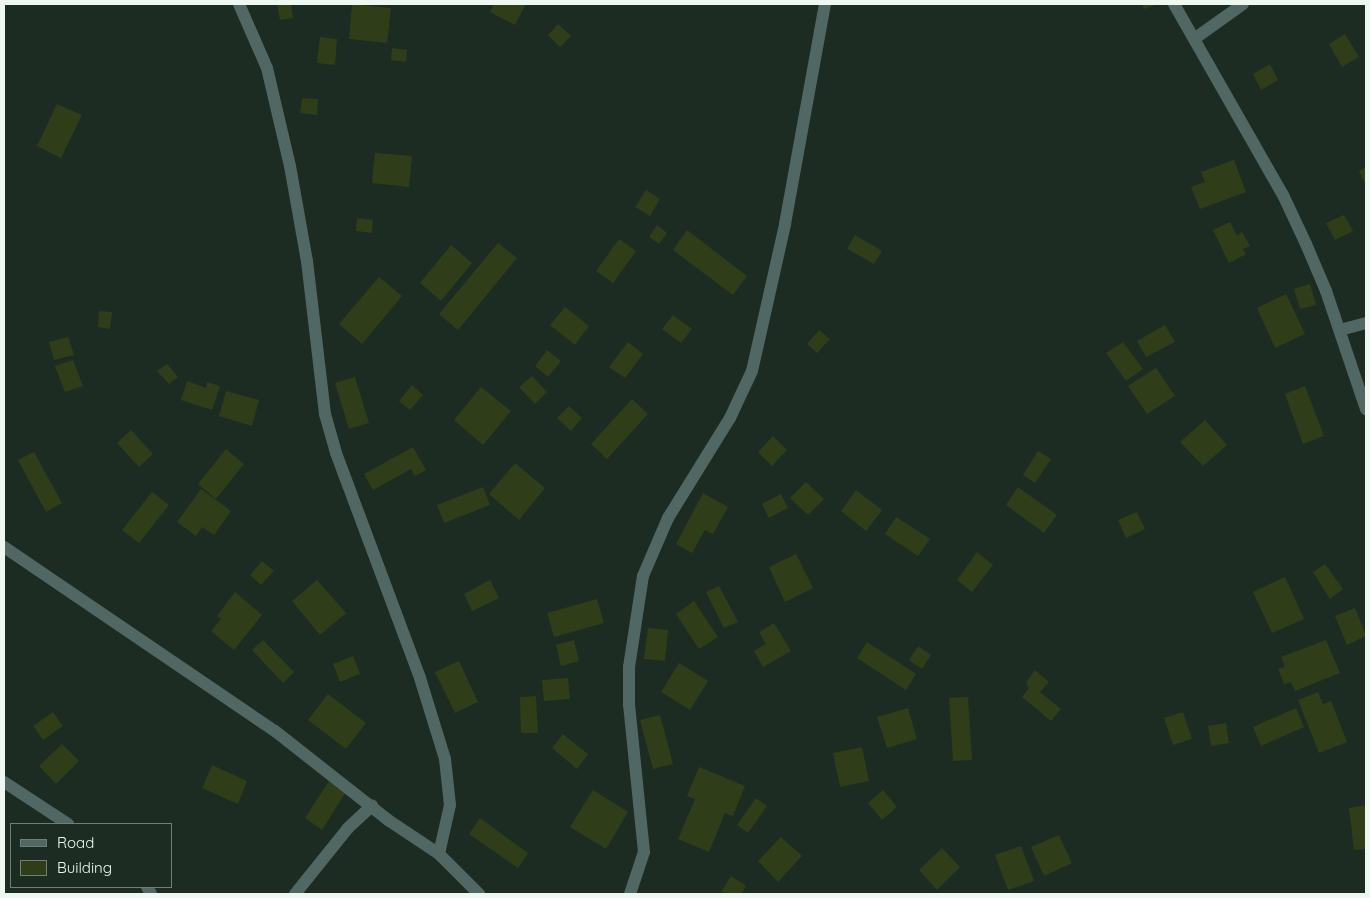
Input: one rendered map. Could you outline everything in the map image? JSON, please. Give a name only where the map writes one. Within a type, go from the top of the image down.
[{"type":"street","points":[[239,4],[267,68],[290,166],[307,261],[319,376],[331,437],[420,678],[445,759],[450,806],[439,854]]},
{"type":"street","points":[[630,894],[644,852],[629,705],[629,666],[643,576],[668,518],[730,418],[752,371],[785,224],[825,4]]},
{"type":"street","points":[[1174,4],[1284,197],[1340,330],[1366,409]]},
{"type":"street","points":[[1194,39],[1243,4]]},
{"type":"street","points":[[1340,330],[1366,322]]},
{"type":"street","points":[[4,547],[275,731],[372,806],[439,854],[479,894]]},
{"type":"street","points":[[4,782],[66,823]]},
{"type":"street","points":[[295,894],[348,828],[372,806]]},
{"type":"building","points":[[277,4],[291,4],[293,18],[280,20]]},
{"type":"building","points":[[352,4],[391,8],[387,43],[349,39]]},
{"type":"building","points":[[494,4],[526,4],[515,25],[490,12]]},
{"type":"building","points":[[1142,4],[1158,4],[1144,9]]},
{"type":"building","points":[[558,24],[571,36],[560,47],[548,35]]},
{"type":"building","points":[[1345,34],[1359,57],[1342,67],[1329,44]]},
{"type":"building","points":[[320,37],[337,39],[335,65],[317,63]]},
{"type":"building","points":[[392,48],[407,50],[406,62],[391,60]]},
{"type":"building","points":[[1270,64],[1278,80],[1261,90],[1253,74]]},
{"type":"building","points":[[302,98],[318,99],[317,115],[300,113]]},
{"type":"building","points":[[57,104],[82,115],[61,158],[37,146]]},
{"type":"building","points":[[375,153],[412,156],[409,187],[372,183]]},
{"type":"building","points":[[1234,160],[1246,192],[1200,209],[1191,187],[1205,182],[1201,172]]},
{"type":"building","points":[[1366,167],[1366,185],[1359,171]]},
{"type":"building","points":[[646,190],[660,199],[650,216],[635,207]]},
{"type":"building","points":[[1344,215],[1353,231],[1335,240],[1326,223]]},
{"type":"building","points":[[357,218],[373,220],[372,233],[356,231]]},
{"type":"building","points":[[1230,222],[1237,236],[1242,232],[1250,246],[1243,249],[1246,254],[1229,263],[1213,230]]},
{"type":"building","points":[[657,225],[667,233],[659,244],[649,237]]},
{"type":"building","points":[[687,230],[747,276],[733,295],[673,250]]},
{"type":"building","points":[[855,235],[882,251],[874,264],[847,249]]},
{"type":"building","points":[[619,239],[636,251],[613,283],[596,271]]},
{"type":"building","points":[[498,243],[517,258],[458,330],[439,314]]},
{"type":"building","points":[[451,245],[472,263],[441,301],[420,283]]},
{"type":"building","points":[[379,277],[402,296],[362,344],[339,324]]},
{"type":"building","points":[[1310,284],[1316,305],[1300,309],[1294,289]]},
{"type":"building","points":[[1286,294],[1305,334],[1275,348],[1257,308]]},
{"type":"building","points":[[565,307],[589,326],[575,345],[550,325]]},
{"type":"building","points":[[99,311],[112,312],[110,329],[98,327]]},
{"type":"building","points":[[673,315],[692,329],[681,343],[662,329]]},
{"type":"building","points":[[1165,325],[1175,342],[1146,357],[1137,341]]},
{"type":"building","points":[[819,330],[830,339],[817,353],[807,344]]},
{"type":"building","points":[[68,337],[74,355],[54,360],[49,342]]},
{"type":"building","points":[[628,342],[643,354],[625,378],[609,367]]},
{"type":"building","points":[[1123,342],[1143,369],[1126,381],[1106,353]]},
{"type":"building","points":[[547,350],[561,361],[548,377],[535,366]]},
{"type":"building","points":[[73,360],[83,386],[65,392],[55,366]]},
{"type":"building","points":[[167,364],[178,377],[169,384],[157,371]]},
{"type":"building","points":[[1156,368],[1175,396],[1147,414],[1128,386]]},
{"type":"building","points":[[532,376],[547,392],[535,404],[519,387]]},
{"type":"building","points":[[355,377],[369,423],[349,429],[335,383]]},
{"type":"building","points":[[187,381],[206,388],[207,382],[220,386],[212,410],[181,400]]},
{"type":"building","points":[[412,385],[423,395],[410,410],[399,401]]},
{"type":"building","points":[[1305,386],[1324,436],[1303,444],[1285,394]]},
{"type":"building","points":[[481,387],[511,411],[483,445],[454,420]]},
{"type":"building","points":[[226,391],[259,400],[252,426],[219,416]]},
{"type":"building","points":[[632,399],[648,414],[607,459],[591,444]]},
{"type":"building","points":[[569,406],[582,418],[571,431],[557,418]]},
{"type":"building","points":[[1205,420],[1227,445],[1203,466],[1180,442]]},
{"type":"building","points":[[131,430],[153,454],[139,467],[117,443]]},
{"type":"building","points":[[773,436],[787,450],[772,466],[758,452]]},
{"type":"building","points":[[413,447],[426,470],[415,476],[411,469],[373,490],[364,474]]},
{"type":"building","points":[[226,449],[244,464],[216,499],[198,484]]},
{"type":"building","points":[[1038,451],[1051,459],[1035,483],[1023,475]]},
{"type":"building","points":[[34,452],[62,503],[46,512],[18,460]]},
{"type":"building","points":[[515,463],[545,488],[519,520],[489,494]]},
{"type":"building","points":[[806,482],[824,499],[808,515],[790,498]]},
{"type":"building","points":[[483,487],[490,505],[444,523],[437,505]]},
{"type":"building","points":[[1018,487],[1057,515],[1044,533],[1006,505]]},
{"type":"building","points":[[201,489],[231,511],[214,535],[202,527],[196,536],[177,522]]},
{"type":"building","points":[[856,490],[882,510],[866,531],[841,511]]},
{"type":"building","points":[[152,492],[169,505],[139,543],[122,530]]},
{"type":"building","points":[[703,493],[728,507],[713,534],[705,530],[692,553],[676,544]]},
{"type":"building","points":[[781,494],[788,508],[769,518],[762,504]]},
{"type":"building","points":[[1137,512],[1145,529],[1126,538],[1118,520]]},
{"type":"building","points":[[896,517],[930,539],[918,556],[885,534]]},
{"type":"building","points":[[977,552],[993,565],[972,592],[957,580]]},
{"type":"building","points":[[796,554],[813,588],[785,602],[769,567]]},
{"type":"building","points":[[262,561],[274,571],[261,585],[250,575]]},
{"type":"building","points":[[1325,564],[1343,589],[1330,599],[1313,572]]},
{"type":"building","points":[[1285,577],[1304,619],[1272,633],[1253,592]]},
{"type":"building","points":[[317,580],[346,613],[320,635],[292,601]]},
{"type":"building","points":[[490,580],[499,598],[472,611],[464,594]]},
{"type":"building","points":[[719,586],[738,622],[724,628],[706,592]]},
{"type":"building","points":[[235,592],[262,615],[234,650],[211,631],[221,619],[217,616]]},
{"type":"building","points":[[597,599],[604,623],[554,637],[547,613]]},
{"type":"building","points":[[694,601],[718,637],[699,649],[676,614]]},
{"type":"building","points":[[1355,608],[1366,636],[1347,645],[1335,616]]},
{"type":"building","points":[[774,623],[791,651],[763,667],[754,651],[766,644],[759,632]]},
{"type":"building","points":[[648,628],[668,630],[665,661],[644,659]]},
{"type":"building","points":[[263,640],[294,672],[283,683],[252,650]]},
{"type":"building","points":[[574,640],[579,661],[561,666],[556,645]]},
{"type":"building","points":[[1326,640],[1340,673],[1295,691],[1291,682],[1284,684],[1278,669],[1285,667],[1281,657]]},
{"type":"building","points":[[867,642],[916,674],[906,690],[857,658]]},
{"type":"building","points":[[918,646],[931,655],[922,669],[909,660]]},
{"type":"building","points":[[353,656],[360,674],[340,682],[333,664]]},
{"type":"building","points":[[459,661],[478,702],[455,713],[435,672]]},
{"type":"building","points":[[679,663],[708,681],[690,710],[661,692]]},
{"type":"building","points":[[1035,670],[1049,682],[1040,692],[1061,709],[1051,721],[1022,697],[1029,688],[1026,683]]},
{"type":"building","points":[[568,678],[570,699],[544,701],[542,680]]},
{"type":"building","points":[[1318,692],[1323,704],[1331,701],[1347,742],[1319,753],[1298,700]]},
{"type":"building","points":[[328,694],[366,723],[346,749],[308,720]]},
{"type":"building","points":[[536,696],[538,733],[521,733],[520,697]]},
{"type":"building","points":[[968,697],[972,760],[953,761],[949,698]]},
{"type":"building","points":[[908,708],[917,739],[887,748],[877,717]]},
{"type":"building","points":[[1296,708],[1304,727],[1261,746],[1253,727]]},
{"type":"building","points":[[53,712],[63,726],[43,740],[33,726]]},
{"type":"building","points":[[1183,712],[1192,739],[1173,745],[1164,718]]},
{"type":"building","points":[[660,715],[673,764],[653,769],[640,720]]},
{"type":"building","points":[[1226,723],[1229,743],[1211,746],[1208,726]]},
{"type":"building","points":[[563,734],[588,754],[577,769],[552,748]]},
{"type":"building","points":[[62,744],[79,761],[56,784],[39,766]]},
{"type":"building","points":[[862,747],[869,781],[840,787],[833,753]]},
{"type":"building","points":[[212,765],[247,781],[238,804],[202,788]]},
{"type":"building","points":[[699,767],[745,786],[733,816],[725,813],[709,852],[678,839],[695,799],[687,796]]},
{"type":"building","points":[[329,781],[346,792],[322,830],[305,818]]},
{"type":"building","points":[[593,790],[628,812],[606,849],[570,827]]},
{"type":"building","points":[[883,790],[897,807],[882,820],[868,803]]},
{"type":"building","points":[[756,798],[767,806],[748,833],[737,825]]},
{"type":"building","points":[[1366,805],[1366,849],[1354,850],[1349,808]]},
{"type":"building","points":[[480,818],[528,853],[518,868],[469,834]]},
{"type":"building","points":[[1059,835],[1072,863],[1044,876],[1031,847]]},
{"type":"building","points":[[781,837],[802,856],[778,882],[758,861]]},
{"type":"building","points":[[1021,846],[1034,881],[1008,890],[995,855]]},
{"type":"building","points":[[942,848],[960,867],[937,890],[919,870]]},
{"type":"building","points":[[731,876],[746,886],[741,894],[721,892]]}]
